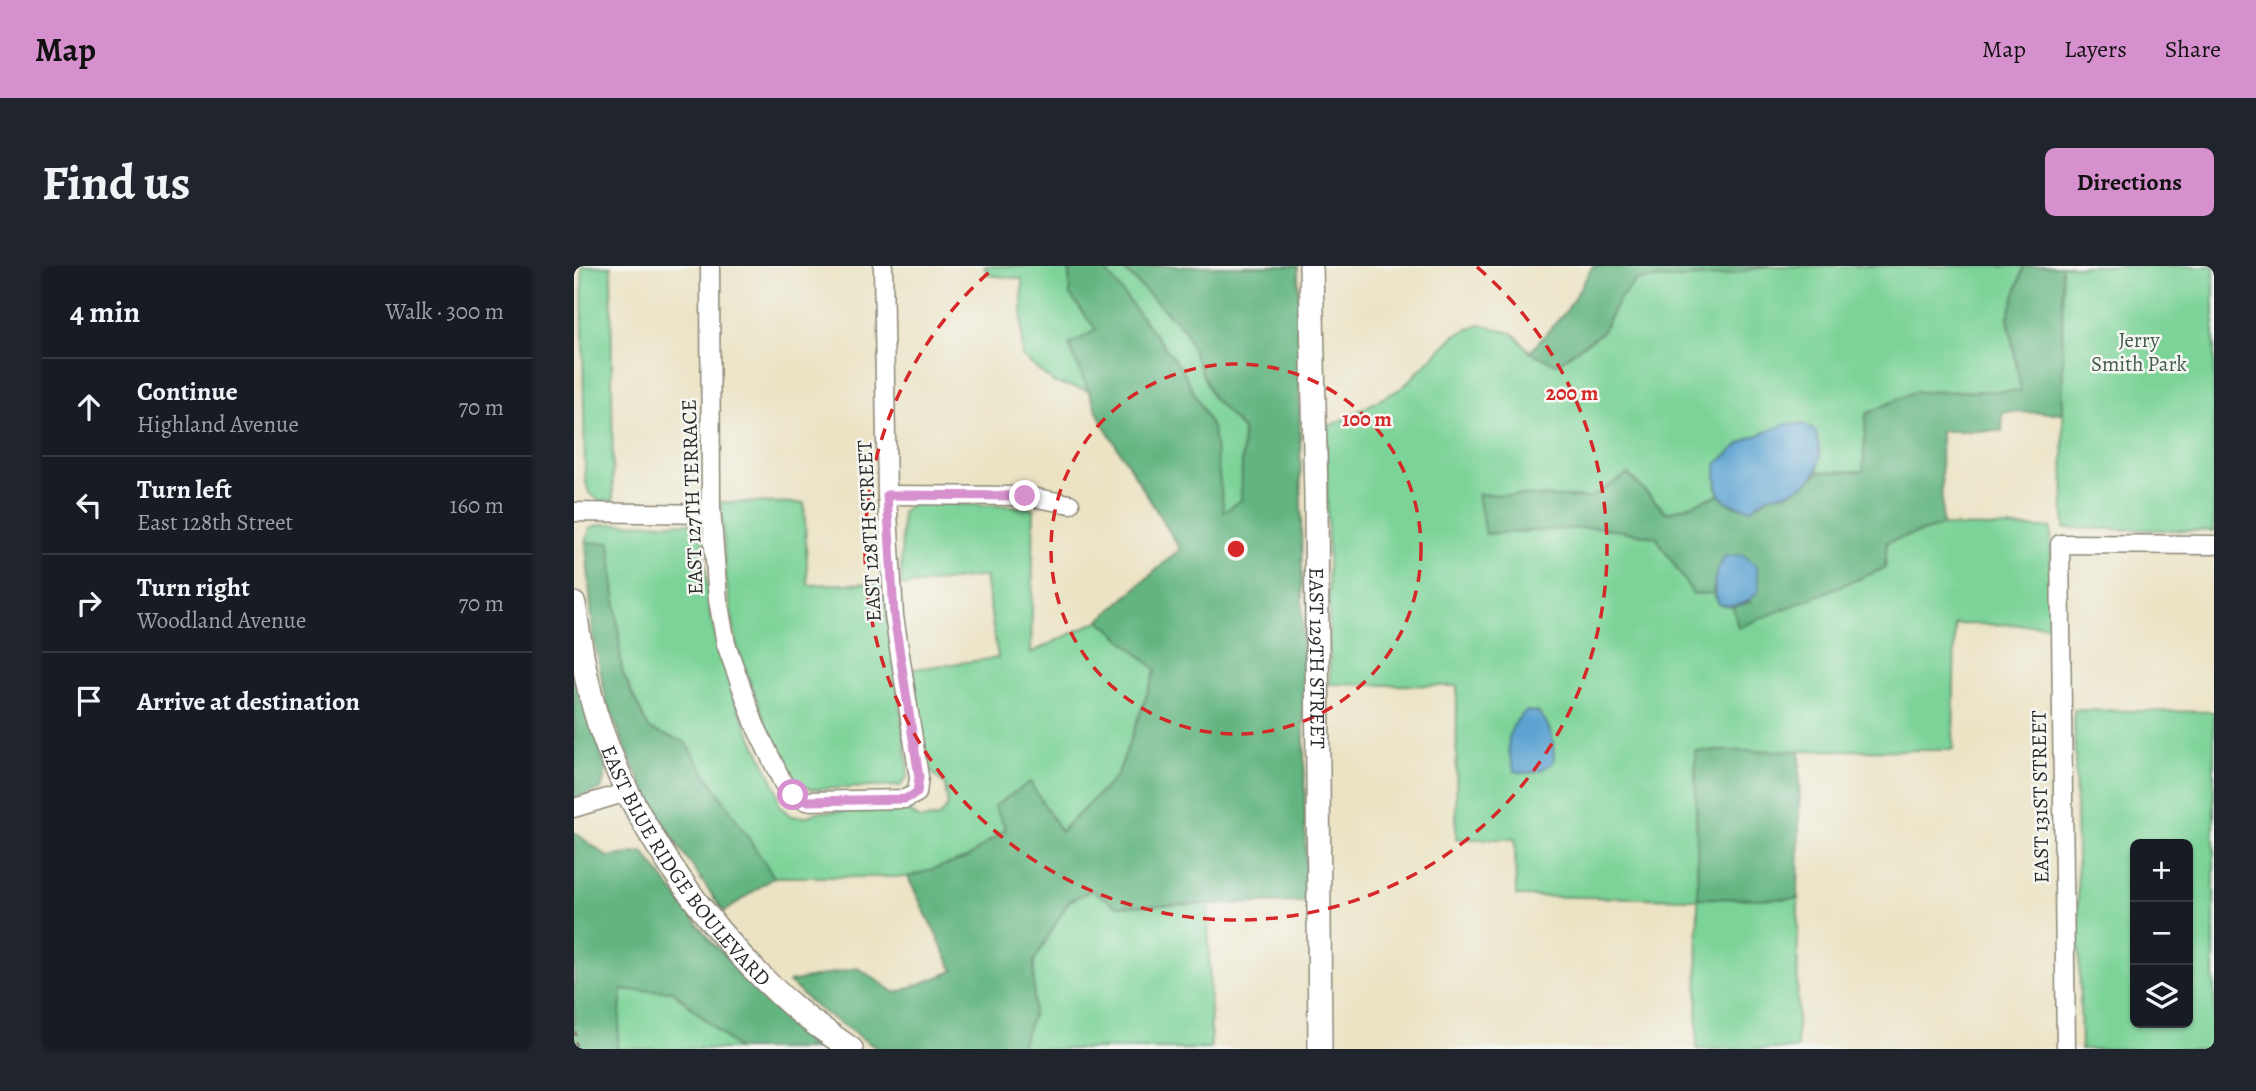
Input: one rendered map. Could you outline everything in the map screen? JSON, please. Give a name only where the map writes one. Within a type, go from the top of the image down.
[{"type":"main road","name":"EAST 129TH STREET","points":[[1311,266],[1316,512],[1320,1049]]},
{"type":"main road","name":"EAST BLUE RIDGE BOULEVARD","points":[[574,604],[582,660],[599,724],[627,792],[652,836],[727,940],[795,1008],[850,1049]]},
{"type":"street","name":"EAST 127TH TERRACE","points":[[710,266],[711,514],[718,600],[726,644],[755,725],[783,783],[793,795]]},
{"type":"street","name":"EAST 128TH STREET","points":[[793,795],[806,801],[818,801],[905,799],[917,793],[919,777],[894,616],[887,495],[883,266]]},
{"type":"street","points":[[887,495],[1025,496],[1070,503]]},
{"type":"street","points":[[574,512],[711,514]]},
{"type":"street","name":"EAST 131ST STREET","points":[[2066,1049],[2060,544],[2214,545]]},
{"type":"street","points":[[574,808],[627,792]]},
{"type":"path","points":[[574,1011],[576,1049]]},
{"type":"green space","points":[[582,266],[611,266],[613,501],[599,500],[589,493],[585,479]]},
{"type":"green space","points":[[984,266],[1069,266],[1070,295],[1097,330],[1069,345],[1088,390],[1054,383],[1022,356],[1022,279],[988,275]]},
{"type":"green space","points":[[1069,266],[1102,266],[1183,371],[1213,430],[1224,512],[1241,500],[1243,430],[1212,397],[1184,329],[1120,266],[1298,266],[1306,902],[1117,906],[1092,890],[1069,901],[1034,961],[1033,1013],[1020,1049],[878,1049],[816,1007],[789,982],[858,968],[896,993],[954,971],[908,877],[967,858],[1006,829],[994,806],[1030,782],[1061,832],[1117,776],[1156,670],[1100,620],[1180,549],[1102,422],[1069,345],[1096,330],[1070,295]]},
{"type":"green space","points":[[1102,266],[1120,266],[1184,329],[1212,397],[1243,430],[1241,500],[1223,513],[1213,430],[1183,371]]},
{"type":"green space","points":[[1593,266],[1769,266],[1718,276],[1636,280],[1620,298],[1602,332],[1556,364],[1530,352],[1567,310]]},
{"type":"green space","points":[[1769,266],[2024,266],[2008,317],[2021,391],[1914,392],[1863,471],[1818,472],[1820,451],[1716,486],[1719,495],[1667,513],[1628,474],[1590,498],[1479,494],[1486,534],[1598,527],[1656,537],[1693,593],[1713,593],[1719,604],[1733,607],[1738,627],[1885,568],[1887,542],[1942,526],[2051,528],[2051,625],[1955,624],[1953,750],[1695,751],[1698,898],[1798,899],[1797,1049],[1697,1049],[1698,899],[1516,896],[1515,839],[1456,839],[1457,686],[1330,684],[1326,428],[1402,388],[1455,335],[1481,324],[1514,334],[1530,352],[1557,364],[1602,332],[1620,298],[1636,280],[1718,276]]},
{"type":"green space","points":[[2024,266],[2062,266],[2063,413],[2003,412],[2002,431],[1941,431],[1942,526],[1887,542],[1885,568],[1738,628],[1733,607],[1750,602],[1716,573],[1713,593],[1693,594],[1656,537],[1598,527],[1485,534],[1478,494],[1590,498],[1628,474],[1667,513],[1719,495],[1732,505],[1751,509],[1772,495],[1790,493],[1809,482],[1818,472],[1863,471],[1866,414],[1913,392],[2021,391],[2008,317]]},
{"type":"green space","name":"Jerry Smith Park","points":[[2062,266],[2214,266],[2214,531],[2064,528]]},
{"type":"green space","points":[[721,502],[804,503],[808,585],[884,583],[907,760],[908,776],[900,786],[812,789],[797,782],[769,730],[737,648],[726,580]]},
{"type":"green space","points":[[912,503],[1034,509],[1031,653],[1100,620],[1156,669],[1117,776],[1060,832],[1007,828],[967,858],[908,877],[774,877],[685,743],[649,730],[622,672],[610,543],[586,543],[590,528],[602,524],[693,523],[702,533],[710,614],[735,701],[777,790],[779,806],[791,816],[805,817],[818,812],[906,809],[919,819],[938,818],[948,806],[945,785],[928,769],[912,669],[998,658],[985,576],[901,586],[902,513]]},
{"type":"green space","points":[[610,542],[622,672],[649,729],[685,742],[774,877],[724,912],[670,834],[632,764],[607,703],[593,635],[586,543]]},
{"type":"green space","points":[[574,655],[606,771],[601,790],[574,798]]},
{"type":"green space","points":[[2074,710],[2214,712],[2214,1049],[2081,1049]]},
{"type":"green space","points":[[1695,751],[1800,751],[1798,899],[1698,898]]},
{"type":"green space","points":[[574,832],[608,857],[643,852],[713,944],[830,1049],[738,1049],[673,991],[622,990],[617,1049],[574,1049]]},
{"type":"green space","points":[[1092,890],[1118,906],[1208,903],[1211,1049],[1020,1049],[1033,1013],[1034,961],[1069,901]]},
{"type":"green space","points":[[622,990],[673,991],[738,1049],[617,1049]]},
{"type":"water","points":[[1786,424],[1803,424],[1816,432],[1819,460],[1815,474],[1802,486],[1770,496],[1751,509],[1725,500],[1718,490],[1716,464],[1745,440]]},
{"type":"water","points":[[1743,555],[1757,566],[1759,590],[1741,604],[1719,604],[1714,585],[1716,574],[1725,556]]},
{"type":"water","points":[[1526,711],[1538,712],[1543,717],[1553,748],[1554,762],[1531,773],[1515,771],[1509,746],[1514,725]]},
{"type":"route","points":[[793,795],[806,801],[905,799],[917,793],[919,777],[894,616],[887,495],[1025,496]]}]
